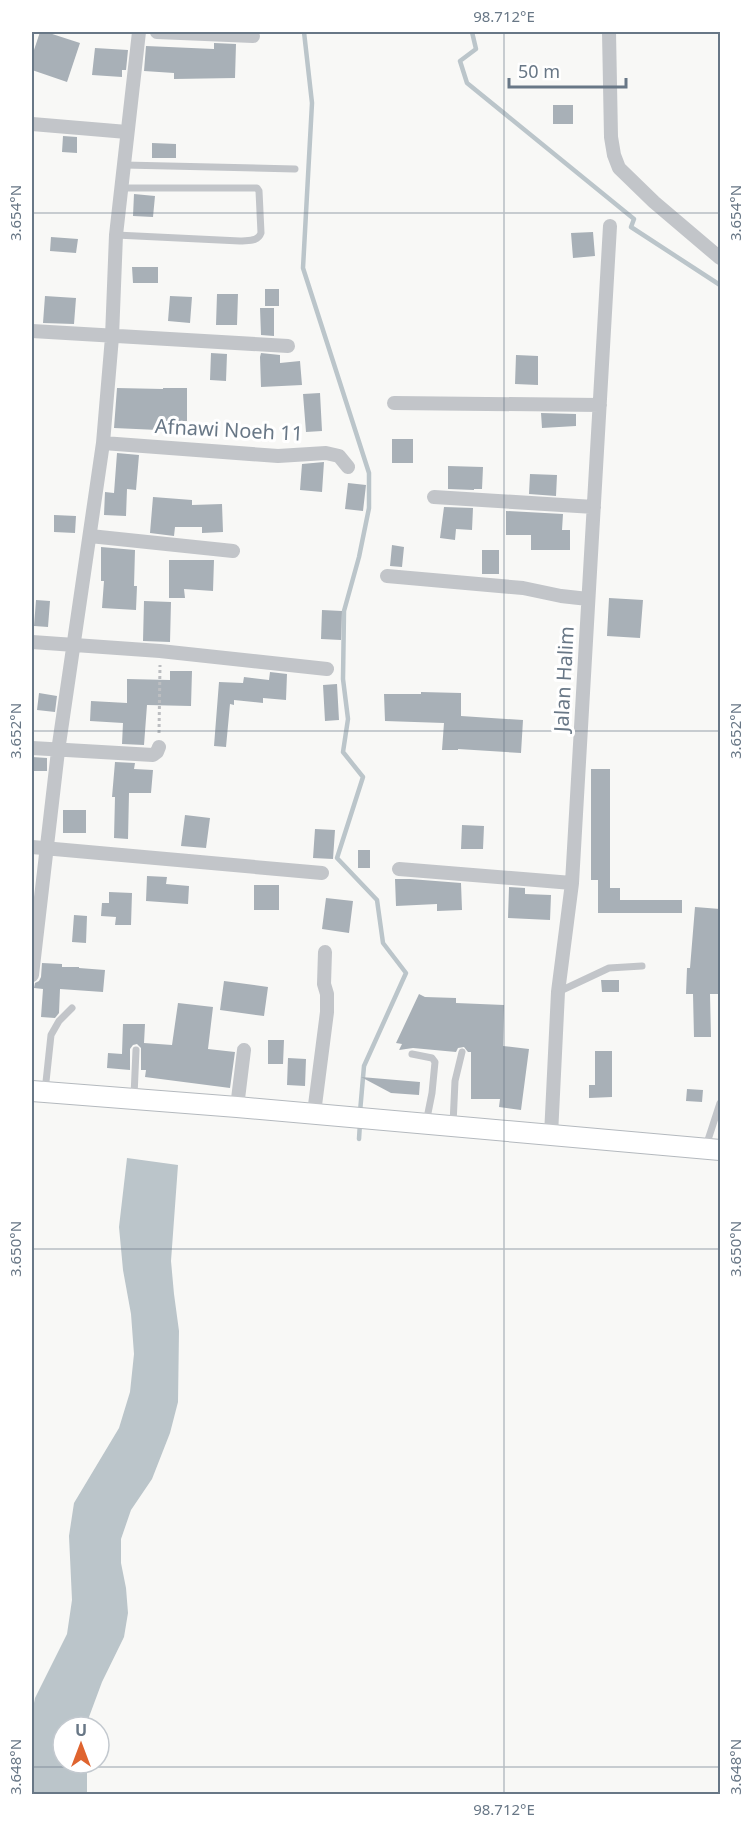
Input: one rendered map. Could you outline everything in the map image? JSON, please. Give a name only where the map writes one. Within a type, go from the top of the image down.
[{"type":"main road","points":[[38,1092],[314,1113],[713,1149]]},
{"type":"street","points":[[32,975],[58,751],[103,443],[112,337],[116,235],[139,32]]},
{"type":"street","points":[[157,32],[253,36]]},
{"type":"street","points":[[609,32],[611,137],[619,168],[654,202],[720,258]]},
{"type":"street","points":[[32,124],[127,132]]},
{"type":"street","name":"Jalan Halim","points":[[551,1135],[558,992],[572,883],[610,226]]},
{"type":"street","points":[[32,331],[288,346]]},
{"type":"street","points":[[394,403],[600,405]]},
{"type":"street","name":"Afnawi Noeh 11","points":[[103,443],[278,456],[326,453],[339,456],[348,467]]},
{"type":"street","points":[[434,497],[594,507]]},
{"type":"street","points":[[90,536],[234,551]]},
{"type":"street","points":[[387,576],[523,588],[588,599]]},
{"type":"street","points":[[32,642],[160,651],[327,669]]},
{"type":"street","points":[[32,748],[153,755],[158,752],[159,747]]},
{"type":"street","points":[[32,847],[322,873]]},
{"type":"street","points":[[399,869],[572,883]]},
{"type":"street","points":[[314,1113],[327,1012],[327,994],[324,984],[325,952]]},
{"type":"street","points":[[237,1107],[244,1050]]},
{"type":"lane","points":[[124,165],[295,169]]},
{"type":"lane","points":[[116,235],[240,241],[255,240],[260,237],[261,233],[260,191],[257,188],[121,188]]},
{"type":"lane","points":[[558,992],[609,968],[642,966]]},
{"type":"lane","points":[[38,1092],[51,1035],[59,1021],[72,1008]]},
{"type":"lane","points":[[134,1099],[136,1050]]},
{"type":"lane","points":[[453,1126],[455,1081],[462,1052]]},
{"type":"lane","points":[[412,1054],[432,1058],[435,1062],[426,1124]]},
{"type":"lane","points":[[713,1149],[720,1103]]},
{"type":"path","points":[[159,747],[160,651]]},
{"type":"shaded area","points":[[127,1158],[178,1165],[171,1261],[179,1331],[178,1402],[170,1433],[152,1479],[131,1510],[121,1539],[121,1563],[128,1613],[124,1637],[102,1682],[90,1715],[51,1715],[51,1775],[87,1775],[87,1794],[32,1794],[32,1713],[35,1698],[67,1634],[72,1600],[69,1536],[74,1503],[119,1428],[130,1392],[134,1354],[119,1227]]},
{"type":"building","points":[[40,32],[80,43],[67,82],[32,70],[32,56]]},
{"type":"building","points":[[214,43],[236,44],[235,78],[174,79],[174,73],[144,71],[146,46],[214,49]]},
{"type":"building","points":[[95,48],[128,50],[126,70],[122,70],[122,77],[92,75]]},
{"type":"building","points":[[553,105],[573,105],[573,124],[553,124]]},
{"type":"building","points":[[63,136],[77,137],[77,153],[62,152]]},
{"type":"building","points":[[152,143],[176,144],[176,158],[152,158]]},
{"type":"building","points":[[134,194],[155,196],[153,217],[133,216]]},
{"type":"building","points":[[593,232],[595,256],[573,258],[571,233]]},
{"type":"building","points":[[51,237],[78,239],[76,253],[50,251]]},
{"type":"building","points":[[132,267],[158,267],[158,283],[133,283]]},
{"type":"building","points":[[265,289],[279,289],[279,306],[265,306]]},
{"type":"building","points":[[217,294],[238,294],[237,325],[216,325]]},
{"type":"building","points":[[45,296],[76,298],[74,324],[43,323]]},
{"type":"building","points":[[170,296],[192,297],[190,323],[168,321]]},
{"type":"building","points":[[260,308],[274,308],[274,336],[261,335]]},
{"type":"building","points":[[211,353],[227,354],[226,381],[210,380]]},
{"type":"building","points":[[261,353],[280,355],[280,363],[300,361],[302,385],[261,387]]},
{"type":"building","points":[[516,355],[538,356],[538,385],[515,384]]},
{"type":"building","points":[[117,388],[187,388],[187,421],[158,421],[158,430],[114,428]]},
{"type":"building","points":[[320,393],[322,431],[306,432],[303,394]]},
{"type":"building","points":[[541,413],[576,414],[576,426],[542,428]]},
{"type":"building","points":[[392,439],[413,439],[413,463],[392,463]]},
{"type":"building","points":[[117,453],[139,455],[136,490],[127,489],[126,516],[104,515],[105,492],[114,493]]},
{"type":"building","points":[[324,462],[322,492],[300,490],[302,464]]},
{"type":"building","points":[[448,466],[483,467],[482,489],[448,489]]},
{"type":"building","points":[[530,474],[557,475],[556,496],[529,494]]},
{"type":"building","points":[[348,483],[366,485],[363,511],[345,509]]},
{"type":"building","points":[[153,497],[192,500],[192,505],[222,504],[223,532],[202,533],[202,527],[175,527],[174,536],[150,533]]},
{"type":"building","points":[[444,507],[473,508],[472,530],[456,529],[455,540],[440,538]]},
{"type":"building","points":[[506,511],[563,514],[562,530],[570,530],[570,550],[531,550],[531,535],[506,535]]},
{"type":"building","points":[[54,515],[76,516],[75,533],[54,532]]},
{"type":"building","points":[[392,545],[404,547],[402,567],[390,566]]},
{"type":"building","points":[[101,547],[135,550],[136,610],[102,608],[104,581],[101,581]]},
{"type":"building","points":[[482,550],[499,550],[499,574],[482,574]]},
{"type":"building","points":[[169,560],[214,560],[213,591],[184,589],[185,598],[169,598]]},
{"type":"building","points":[[609,598],[643,600],[640,638],[607,636]]},
{"type":"building","points":[[36,600],[50,601],[48,627],[34,626]]},
{"type":"building","points":[[144,601],[171,602],[170,642],[143,641]]},
{"type":"building","points":[[322,610],[342,611],[341,640],[321,639]]},
{"type":"building","points":[[170,671],[192,671],[191,706],[147,705],[144,745],[122,744],[123,723],[90,721],[91,701],[127,703],[127,679],[170,680]]},
{"type":"building","points":[[270,672],[287,674],[286,700],[263,698],[263,703],[234,700],[234,705],[230,704],[226,747],[214,746],[219,682],[243,683],[244,677],[269,680]]},
{"type":"building","points":[[337,684],[339,720],[325,721],[323,685]]},
{"type":"building","points":[[421,692],[461,693],[461,716],[523,720],[521,753],[442,750],[444,723],[385,721],[384,694],[421,694]]},
{"type":"building","points":[[39,693],[57,696],[55,712],[37,710]]},
{"type":"building","points":[[32,757],[47,758],[47,771],[32,771]]},
{"type":"building","points":[[115,762],[135,763],[134,769],[153,770],[151,793],[129,793],[128,839],[114,838],[115,797],[112,797]]},
{"type":"building","points":[[591,769],[610,769],[610,888],[620,888],[620,900],[682,900],[682,913],[598,913],[598,880],[591,880]]},
{"type":"building","points":[[63,810],[86,810],[86,833],[63,833]]},
{"type":"building","points":[[185,815],[210,818],[206,848],[181,846]]},
{"type":"building","points":[[462,825],[484,826],[483,849],[461,849]]},
{"type":"building","points":[[315,829],[335,830],[333,859],[313,858]]},
{"type":"building","points":[[358,850],[370,850],[370,868],[358,868]]},
{"type":"building","points":[[147,876],[167,877],[166,884],[189,886],[188,904],[146,901]]},
{"type":"building","points":[[395,879],[461,883],[462,910],[437,911],[437,904],[396,906]]},
{"type":"building","points":[[254,885],[279,885],[279,910],[254,910]]},
{"type":"building","points":[[509,887],[525,888],[525,894],[551,895],[550,920],[508,918]]},
{"type":"building","points":[[109,892],[132,893],[131,925],[115,925],[116,917],[101,916],[102,903],[109,903]]},
{"type":"building","points":[[326,898],[353,901],[349,933],[322,929]]},
{"type":"building","points":[[695,907],[720,909],[720,994],[710,994],[711,1037],[694,1037],[693,994],[686,994]]},
{"type":"building","points":[[74,915],[87,916],[86,943],[72,942]]},
{"type":"building","points":[[42,963],[105,970],[103,992],[60,989],[59,1013],[55,1018],[41,1017],[43,989],[34,988],[35,983],[41,977]]},
{"type":"building","points":[[601,980],[619,980],[619,992],[602,992]]},
{"type":"building","points":[[224,981],[268,987],[264,1016],[220,1010]]},
{"type":"building","points":[[419,994],[425,997],[456,998],[456,1003],[504,1005],[503,1046],[529,1049],[521,1110],[499,1107],[500,1099],[471,1099],[471,1052],[464,1047],[458,1048],[456,1052],[413,1048],[399,1050],[402,1044],[396,1043]]},
{"type":"building","points":[[178,1003],[213,1007],[208,1049],[235,1052],[230,1088],[145,1077],[146,1070],[141,1070],[141,1048],[137,1044],[130,1049],[130,1070],[107,1068],[108,1053],[122,1054],[123,1024],[145,1024],[144,1043],[172,1045]]},
{"type":"building","points":[[268,1040],[284,1040],[283,1064],[268,1064]]},
{"type":"building","points":[[595,1051],[612,1051],[612,1097],[589,1098],[589,1085],[595,1085]]},
{"type":"building","points":[[288,1058],[306,1059],[305,1086],[287,1085]]},
{"type":"building","points":[[361,1077],[420,1082],[419,1095],[391,1093]]},
{"type":"building","points":[[687,1089],[703,1090],[702,1102],[686,1101]]},
{"type":"waterway","points":[[304,32],[312,103],[303,268],[369,473],[369,508],[359,557],[344,611],[343,679],[348,719],[343,752],[363,777],[337,858],[377,900],[383,943],[406,973],[364,1066],[360,1112]]},
{"type":"waterway","points":[[472,32],[476,49],[460,61],[467,83],[634,219],[631,227],[720,285]]},
{"type":"waterway","points":[[359,1139],[360,1123]]}]
